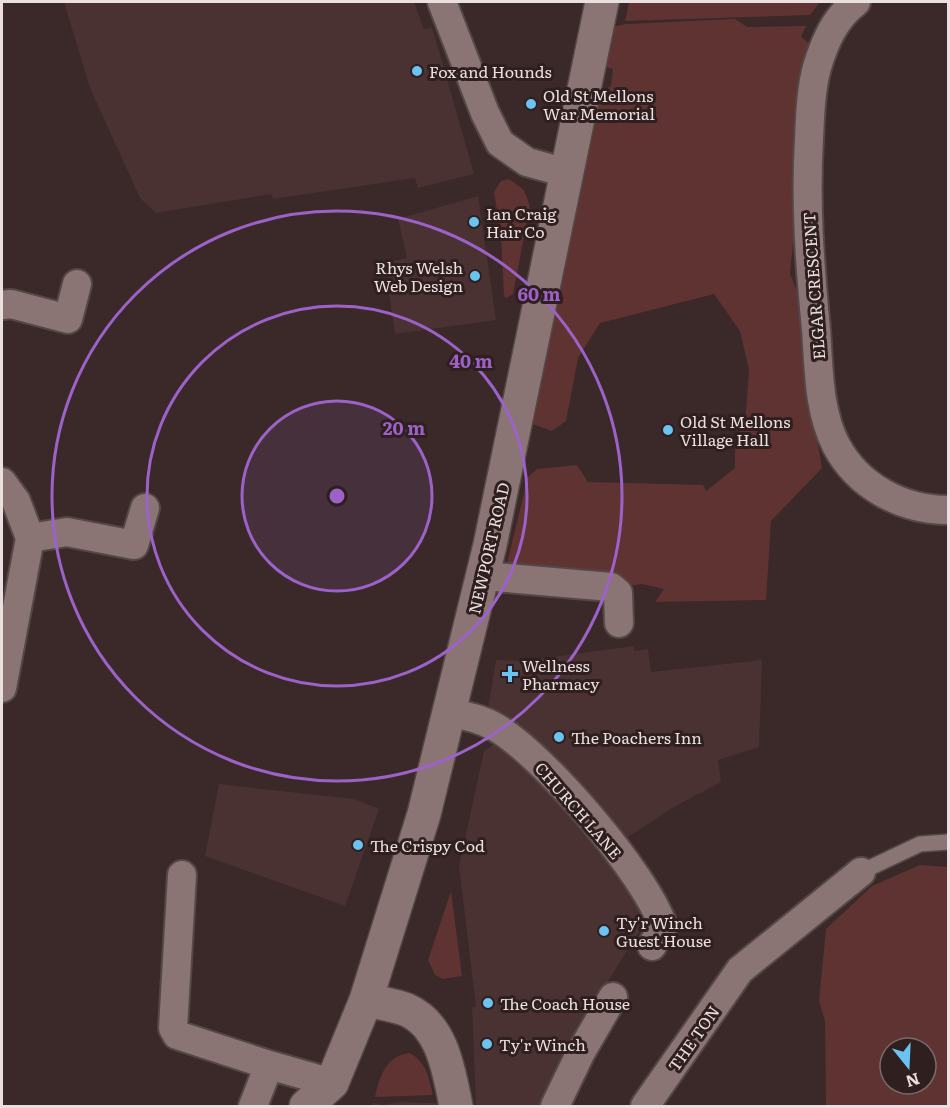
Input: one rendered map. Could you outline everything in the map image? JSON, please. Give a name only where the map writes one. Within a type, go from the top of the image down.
[{"type":"main road","name":"NEWPORT ROAD","points":[[306,1107],[333,1095],[413,851],[450,713],[483,576],[602,2]]},
{"type":"main road","points":[[366,1000],[405,1009],[427,1024],[446,1063],[456,1107]]},
{"type":"street","points":[[442,2],[489,123],[500,143],[526,162],[567,173]]},
{"type":"street","name":"ELGAR CRESCENT","points":[[856,2],[837,20],[826,42],[817,68],[810,109],[807,177],[810,260],[821,395],[827,423],[837,447],[872,488],[902,503],[932,510],[948,510]]},
{"type":"street","points":[[2,305],[11,304],[68,319],[77,284]]},
{"type":"street","points":[[2,482],[16,501],[30,538],[8,622],[2,688]]},
{"type":"street","points":[[30,538],[67,532],[134,544],[145,508]]},
{"type":"street","points":[[483,576],[611,587],[618,594],[619,623]]},
{"type":"street","name":"CHURCH LANE","points":[[450,713],[483,721],[513,739],[581,808],[632,870],[658,913],[663,926],[652,946]]},
{"type":"street","name":"THE TON","points":[[645,1107],[740,970],[861,872]]},
{"type":"street","points":[[182,875],[173,1028],[177,1035],[269,1065],[333,1095]]},
{"type":"street","points":[[555,1107],[581,1052],[613,997]]},
{"type":"street","points":[[254,1107],[269,1065]]},
{"type":"lane","points":[[861,872],[920,844],[948,842]]},
{"type":"shaded area","points":[[64,2],[414,2],[424,29],[432,28],[474,174],[418,188],[415,178],[273,199],[271,194],[156,213],[140,198],[90,88]]},
{"type":"shaded area","points":[[629,2],[820,2],[810,15],[625,21]]},
{"type":"shaded area","points":[[735,19],[747,27],[806,26],[801,37],[811,45],[795,119],[794,232],[790,274],[798,294],[806,374],[822,468],[771,521],[766,600],[655,602],[664,589],[642,584],[619,587],[511,571],[507,563],[528,477],[537,469],[577,465],[588,482],[703,485],[706,491],[735,468],[735,448],[746,412],[749,370],[740,331],[714,294],[600,323],[578,358],[566,421],[552,431],[529,423],[551,309],[564,298],[554,274],[600,92],[611,86],[613,69],[594,64],[606,28],[626,24]]},
{"type":"shaded area","points":[[509,179],[524,190],[530,206],[513,294],[506,298],[504,296],[501,234],[494,192],[501,181]]},
{"type":"shaded area","points":[[478,196],[496,320],[395,334],[385,263],[407,258],[398,219]]},
{"type":"shaded area","points":[[634,646],[634,651],[648,649],[651,672],[762,660],[759,747],[718,760],[721,782],[674,807],[622,841],[488,709],[496,660],[522,661]]},
{"type":"shaded area","points":[[503,744],[613,859],[646,921],[608,981],[544,1106],[476,1106],[472,1007],[476,1007],[459,866],[484,751],[493,745]]},
{"type":"shaded area","points":[[219,784],[354,799],[379,809],[345,906],[205,856]]},
{"type":"shaded area","points":[[920,865],[948,867],[948,1106],[826,1106],[825,1021],[819,1001],[826,929],[872,886]]},
{"type":"shaded area","points":[[451,891],[462,976],[443,979],[435,975],[428,960]]},
{"type":"shaded area","points":[[409,1053],[423,1065],[433,1095],[375,1097],[379,1082],[389,1063]]},
{"type":"shaded area","points":[[399,1102],[437,1103],[438,1106],[371,1106],[373,1103],[383,1105]]},
{"type":"place","name":"Fox and Hounds","points":[[417,71]]},
{"type":"place","name":"Old St Mellons War Memorial","points":[[531,104]]},
{"type":"place","name":"Ian Craig Hair Co","points":[[474,222]]},
{"type":"place","name":"Rhys Welsh Web Design","points":[[475,276]]},
{"type":"place","name":"Old St Mellons Village Hall","points":[[668,430]]},
{"type":"place","name":"Wellness Pharmacy","points":[[510,674]]},
{"type":"place","name":"The Poachers Inn","points":[[559,737]]},
{"type":"place","name":"The Crispy Cod","points":[[358,845]]},
{"type":"place","name":"Ty'r Winch Guest House","points":[[604,931]]},
{"type":"place","name":"The Coach House","points":[[488,1003]]},
{"type":"place","name":"Ty'r Winch","points":[[487,1044]]}]
